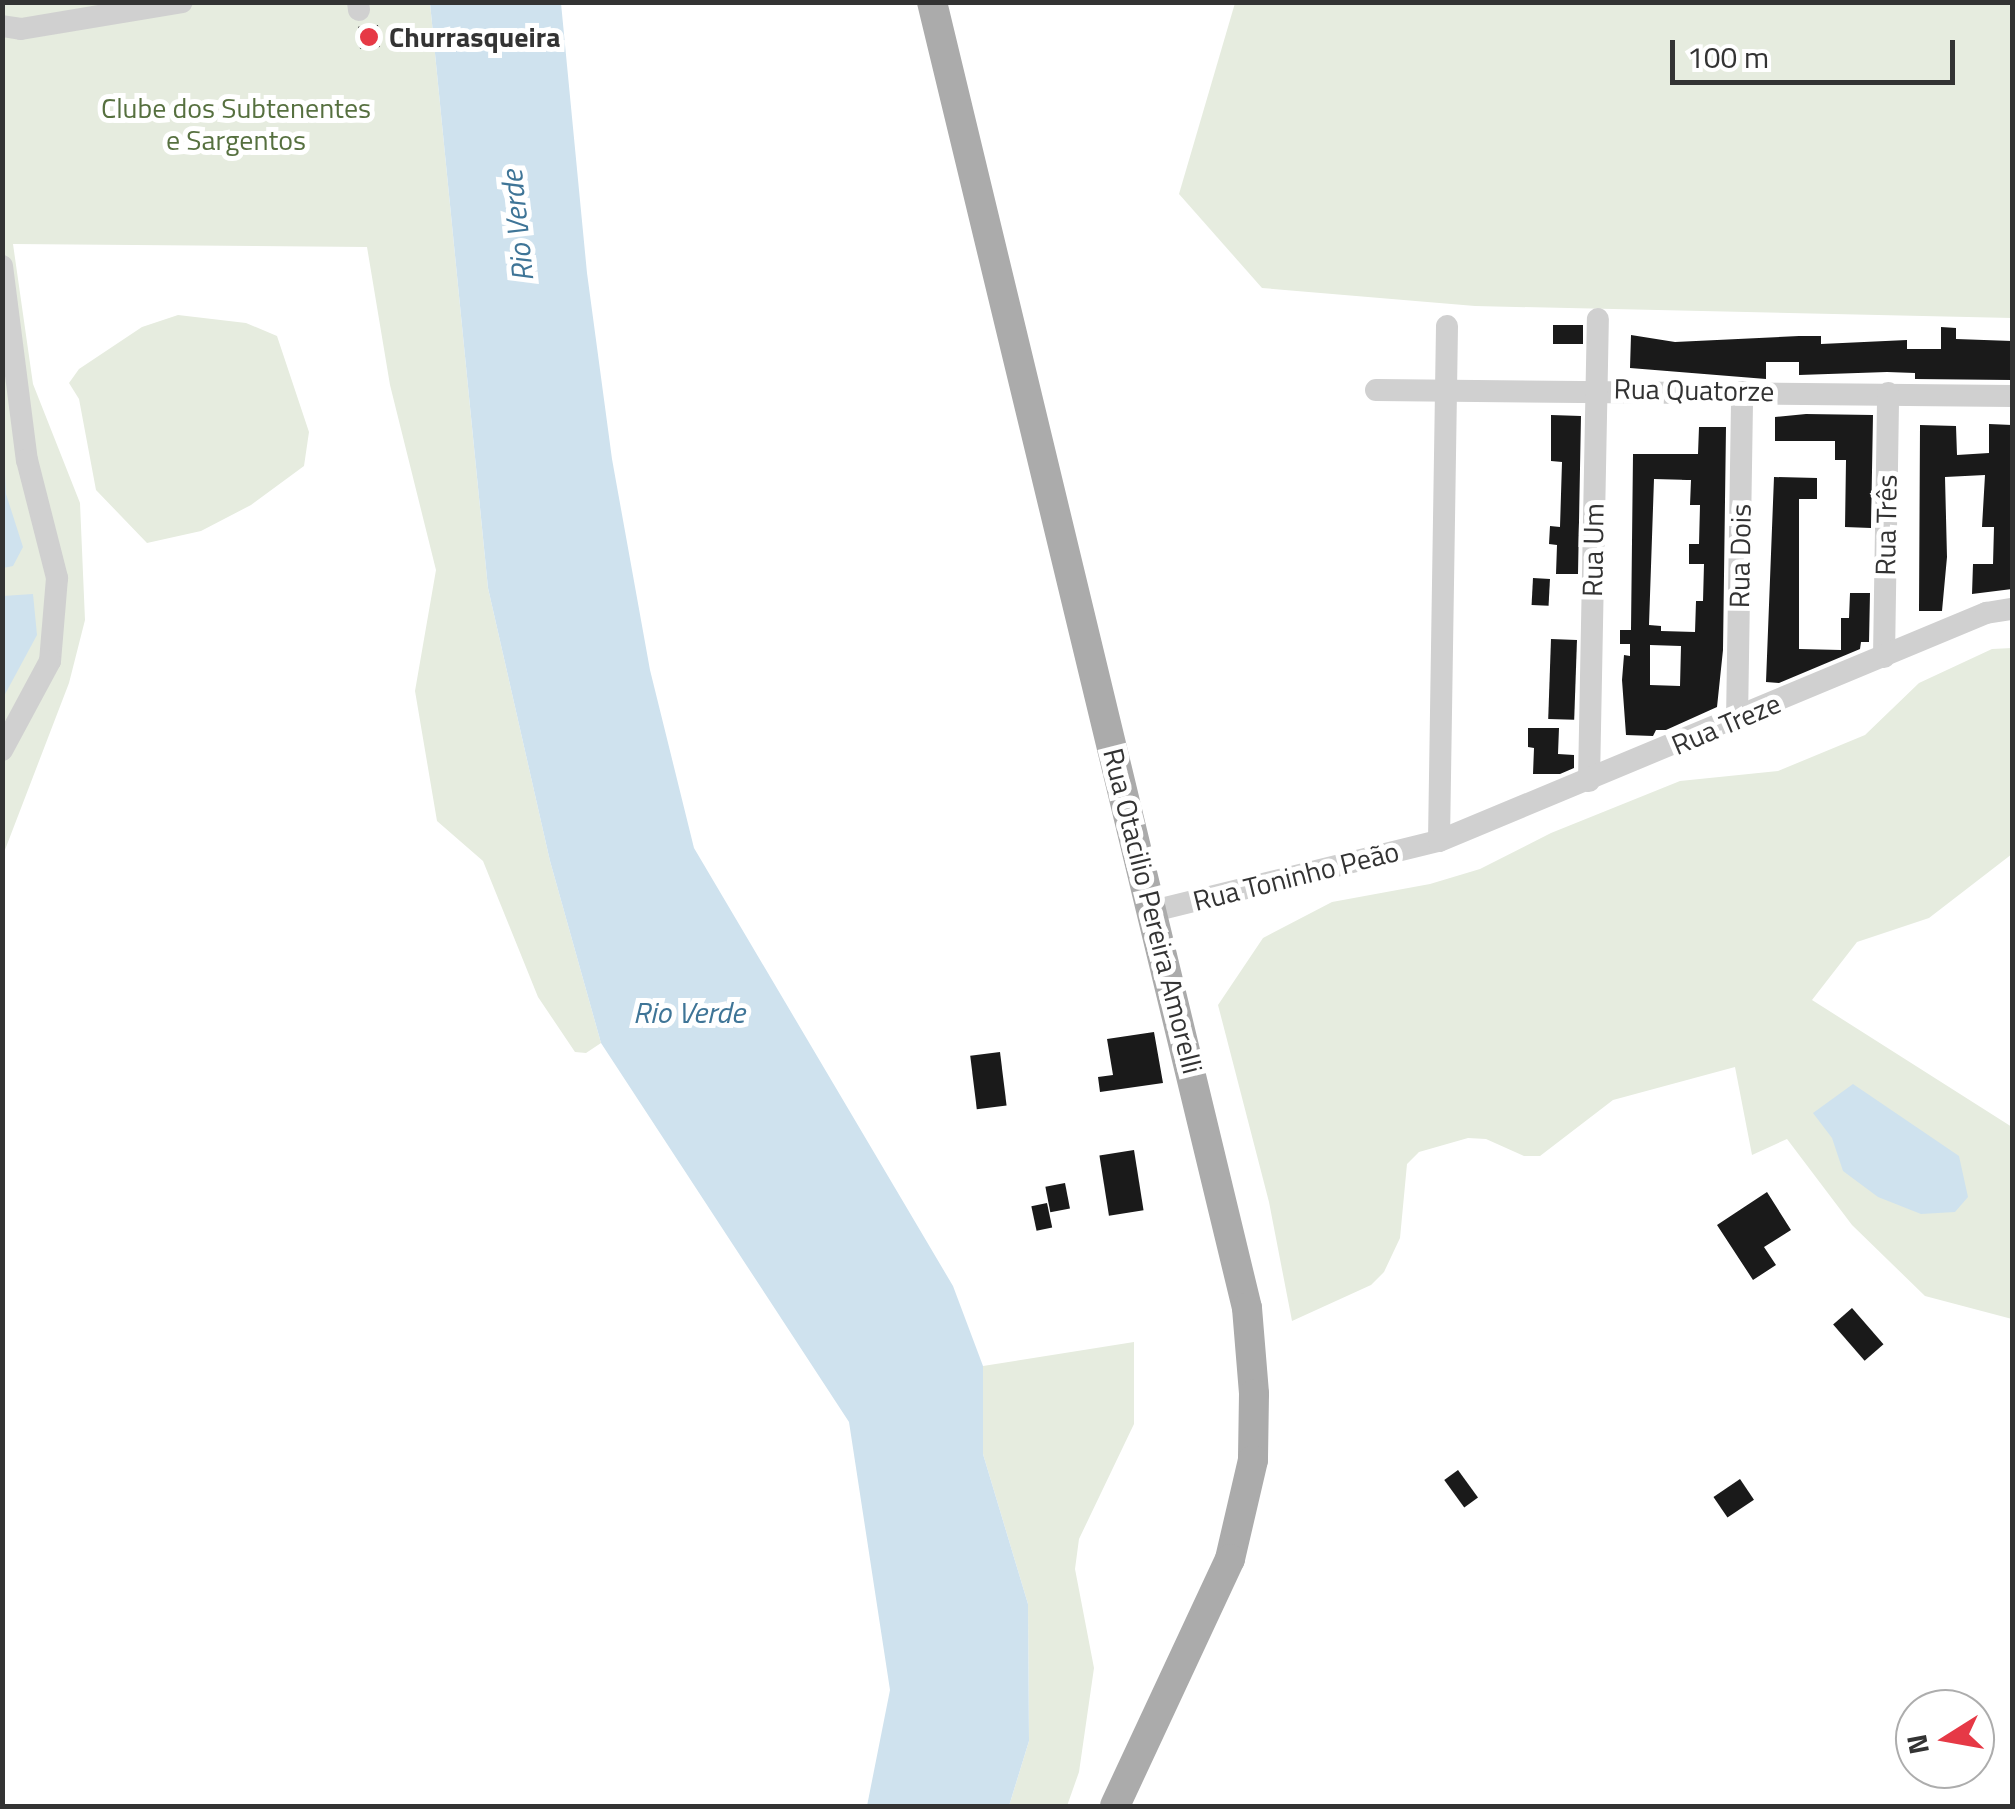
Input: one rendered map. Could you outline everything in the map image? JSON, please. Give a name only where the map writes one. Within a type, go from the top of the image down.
[{"type":"main road","name":"Rua Otacilio Pereira Amorelli","points":[[932,2],[1247,1308],[1254,1394],[1253,1460],[1230,1560],[1115,1806]]},
{"type":"street","points":[[2,26],[21,29],[182,2]]},
{"type":"street","points":[[2,266],[27,460],[58,578],[50,661],[2,750]]},
{"type":"street","name":"Rua Um","points":[[1589,780],[1598,319]]},
{"type":"street","points":[[1438,842],[1446,326]]},
{"type":"street","name":"Rua Quatorze","points":[[1376,390],[1596,388],[2012,396]]},
{"type":"street","name":"Rua Dois","points":[[1737,720],[1742,392]]},
{"type":"street","name":"Rua Três","points":[[1884,657],[1888,393]]},
{"type":"street","name":"Rua Treze","points":[[1438,842],[1986,614],[2012,610]]},
{"type":"street","name":"Rua Toninho Peão","points":[[1153,911],[1438,842]]},
{"type":"green space","name":"Clube dos Subtenentes e Sargentos","points":[[3,3],[430,3],[488,588],[550,861],[601,1043],[586,1053],[575,1052],[538,997],[483,861],[437,821],[415,691],[436,570],[390,385],[367,247],[13,244],[33,384],[80,503],[85,620],[69,683],[3,855]]},
{"type":"green space","points":[[1235,3],[2012,3],[2012,318],[1475,306],[1262,288],[1179,194]]},
{"type":"green space","points":[[178,315],[246,323],[277,336],[309,432],[304,466],[251,505],[201,531],[147,543],[96,490],[79,399],[69,383],[79,369],[142,327]]},
{"type":"green space","points":[[2012,648],[2012,854],[1929,918],[1857,942],[1812,1000],[2012,1127],[2012,1319],[1925,1296],[1852,1225],[1787,1139],[1752,1155],[1735,1067],[1613,1100],[1540,1156],[1524,1156],[1486,1139],[1468,1138],[1419,1152],[1407,1164],[1400,1238],[1384,1272],[1371,1285],[1292,1321],[1269,1202],[1218,1005],[1263,938],[1332,902],[1430,884],[1480,869],[1551,833],[1680,781],[1778,771],[1865,735],[1919,683],[1992,649]]},
{"type":"green space","points":[[1134,1342],[1134,1424],[1079,1539],[1075,1569],[1094,1668],[1079,1772],[1067,1806],[1009,1806],[1029,1741],[1028,1604],[983,1454],[983,1366]]},
{"type":"water","name":"Rio Verde","points":[[430,3],[561,3],[587,273],[612,459],[650,670],[694,848],[953,1286],[983,1366],[983,1454],[1028,1604],[1029,1741],[1009,1806],[867,1806],[890,1690],[849,1422],[601,1043],[550,861],[488,588]]},
{"type":"water","points":[[3,436],[6,494],[23,547],[13,566],[3,568]]},
{"type":"water","points":[[33,594],[37,635],[3,698],[3,596]]},
{"type":"water","points":[[1853,1084],[1959,1156],[1968,1197],[1955,1212],[1921,1214],[1878,1197],[1843,1171],[1832,1138],[1813,1113]]},
{"type":"building","name":"Churrasqueira","points":[[378,25],[380,47],[360,49],[358,27]]},
{"type":"building","points":[[1553,325],[1583,325],[1583,344],[1553,344]]},
{"type":"building","points":[[1941,327],[1956,328],[1956,339],[2012,341],[2012,380],[1915,379],[1915,373],[1887,372],[1799,375],[1799,362],[1766,362],[1766,379],[1630,368],[1631,335],[1675,342],[1821,336],[1821,344],[1907,340],[1907,349],[1941,349]]},
{"type":"building","points":[[1551,415],[1581,416],[1578,574],[1556,574],[1557,545],[1549,544],[1550,526],[1560,527],[1562,462],[1551,461]]},
{"type":"building","points":[[1873,415],[1871,528],[1845,527],[1846,460],[1835,460],[1835,441],[1775,441],[1775,417]]},
{"type":"building","points":[[1989,424],[2012,425],[2012,589],[1972,594],[1973,564],[1993,564],[1994,527],[1982,527],[1985,475],[1945,477],[1947,557],[1942,611],[1919,611],[1920,425],[1956,426],[1957,455],[1989,453]]},
{"type":"building","points":[[1699,427],[1726,427],[1723,650],[1717,707],[1666,730],[1656,730],[1653,736],[1626,735],[1622,680],[1624,655],[1630,656],[1630,644],[1620,644],[1620,630],[1631,630],[1633,454],[1698,454]],"holes":[[[1654,479],[1691,480],[1690,505],[1700,505],[1699,544],[1689,544],[1689,564],[1704,564],[1703,601],[1696,601],[1695,632],[1661,631],[1661,626],[1649,625]],[[1650,645],[1681,646],[1680,686],[1650,685]]]},
{"type":"building","points":[[1774,477],[1817,478],[1817,499],[1799,499],[1799,649],[1841,650],[1841,618],[1849,618],[1850,593],[1870,593],[1869,642],[1861,642],[1860,649],[1779,683],[1766,682]]},
{"type":"building","points":[[1533,578],[1550,579],[1549,606],[1532,605]]},
{"type":"building","points":[[1551,639],[1577,640],[1574,720],[1548,719]]},
{"type":"building","points":[[1528,728],[1559,728],[1558,754],[1574,755],[1574,768],[1560,774],[1533,774],[1534,748],[1528,747]]},
{"type":"building","points":[[1154,1032],[1163,1083],[1100,1092],[1098,1077],[1113,1075],[1107,1039]]},
{"type":"building","points":[[1000,1052],[1007,1106],[977,1109],[970,1056]]},
{"type":"building","points":[[1134,1150],[1144,1210],[1109,1216],[1099,1155]]},
{"type":"building","points":[[1065,1183],[1070,1209],[1050,1212],[1045,1187]]},
{"type":"building","points":[[1767,1192],[1791,1230],[1764,1247],[1776,1265],[1753,1280],[1717,1225]]},
{"type":"building","points":[[1047,1203],[1052,1227],[1037,1231],[1031,1206]]},
{"type":"building","points":[[1852,1308],[1883,1344],[1865,1361],[1833,1324]]},
{"type":"building","points":[[1458,1470],[1478,1498],[1464,1507],[1444,1480]]},
{"type":"building","points":[[1740,1479],[1754,1500],[1727,1518],[1713,1497]]},
{"type":"place","name":"Churrasqueira","points":[[369,37]]}]
